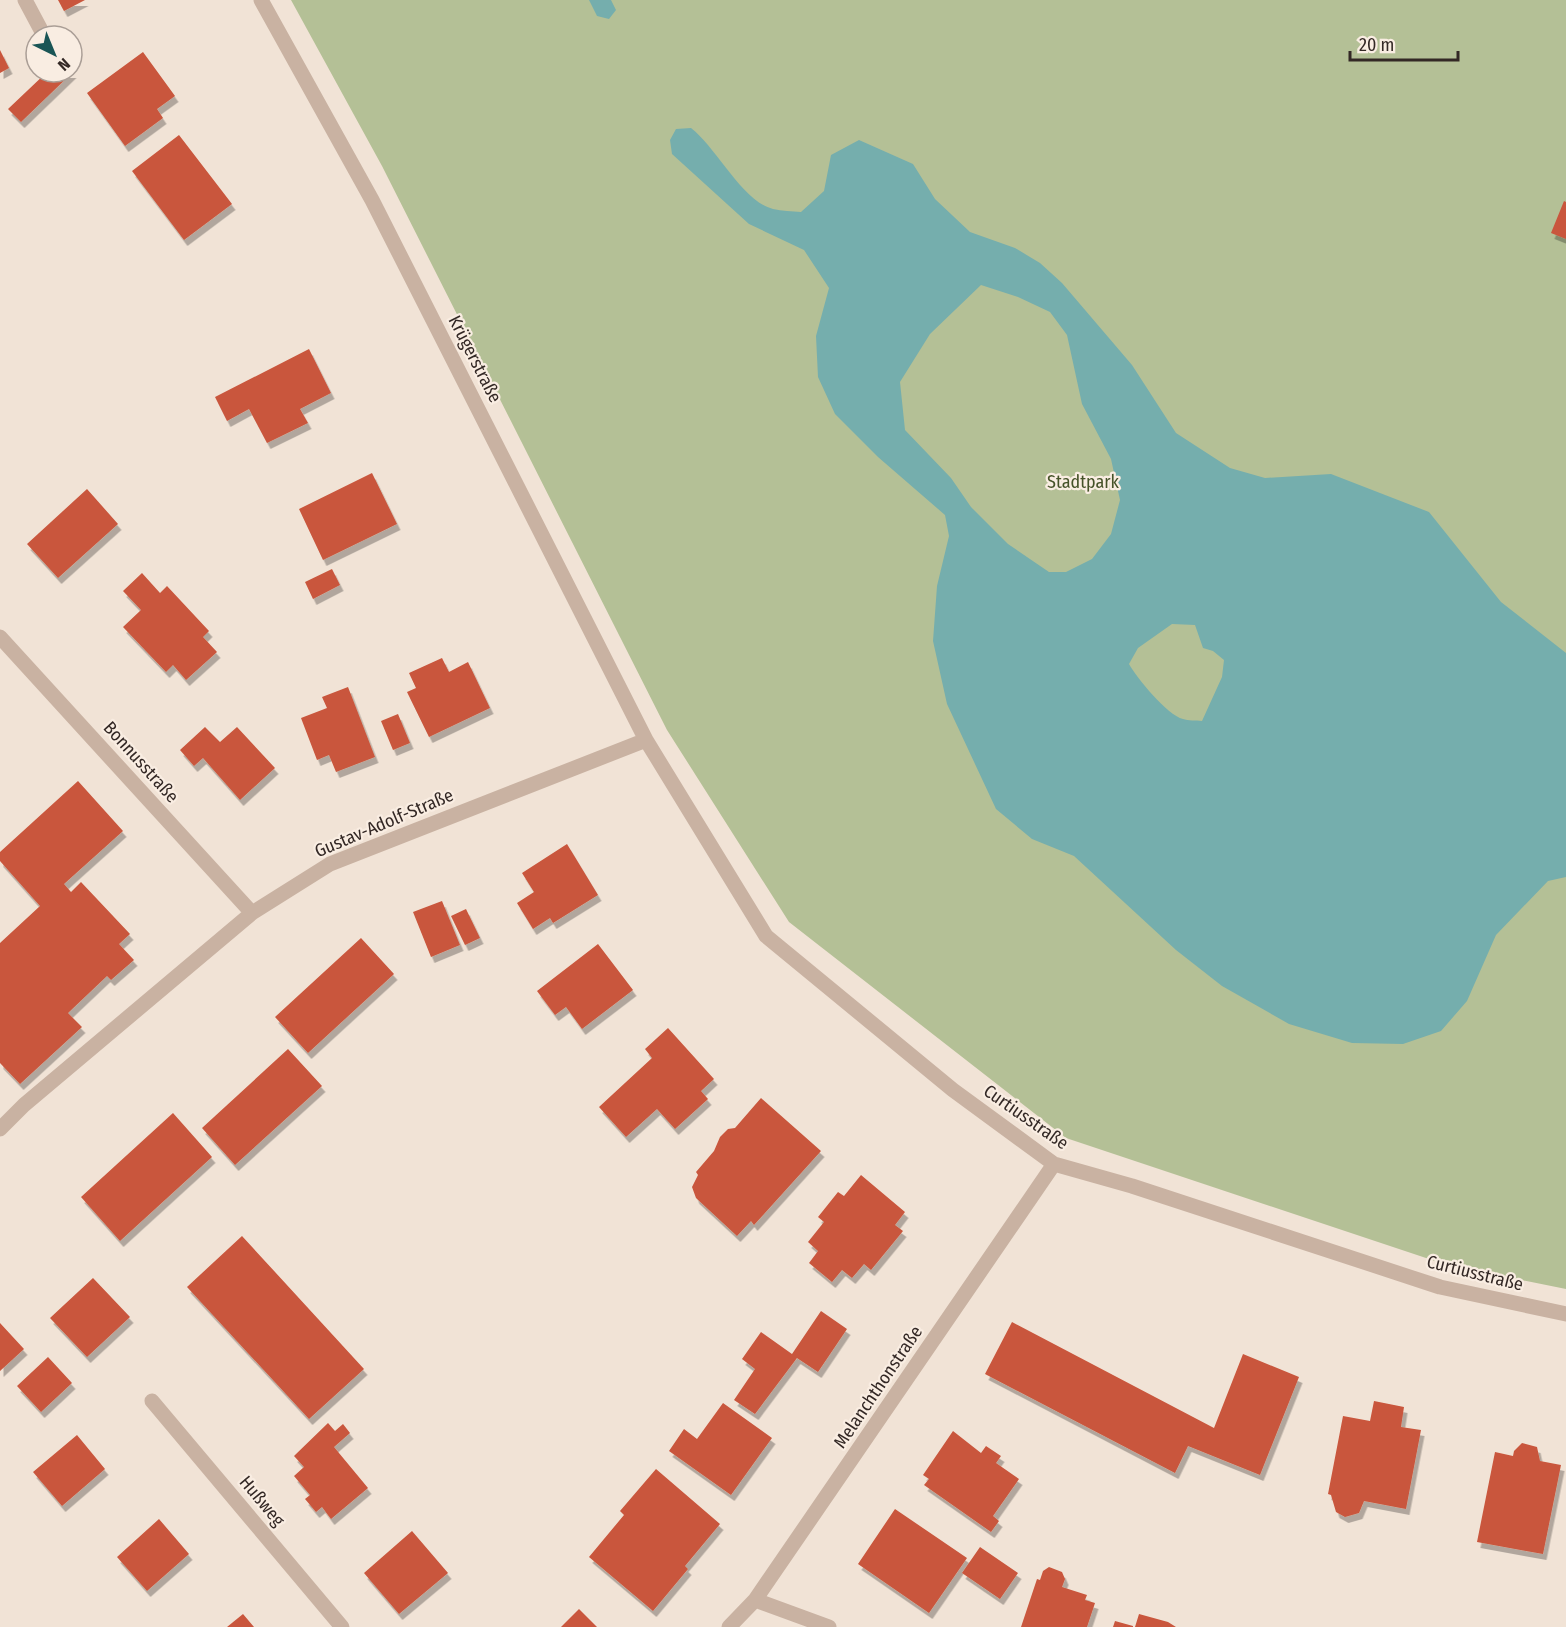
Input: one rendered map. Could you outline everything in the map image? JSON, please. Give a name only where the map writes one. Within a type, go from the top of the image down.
[{"type":"street","points":[[25,0],[38,24]]},
{"type":"street","name":"Krügerstraße","points":[[261,0],[372,200],[646,740]]},
{"type":"street","name":"Bonnusstraße","points":[[0,637],[252,913]]},
{"type":"street","name":"Gustav-Adolf-Straße","points":[[1,1126],[252,913],[330,864],[646,740]]},
{"type":"street","name":"Curtiusstraße","points":[[646,740],[766,936],[953,1090],[1054,1164],[1132,1186],[1440,1287],[1566,1314]]},
{"type":"street","name":"Melanchthonstraße","points":[[729,1627],[755,1600],[1054,1164]]},
{"type":"street","name":"Hußweg","points":[[152,1401],[342,1627]]},
{"type":"street","points":[[755,1600],[829,1627]]},
{"type":"green space","name":"Stadtpark","points":[[291,0],[1566,0],[1566,1289],[1447,1265],[1066,1138],[789,922],[667,730],[382,166]]},
{"type":"water","points":[[589,0],[611,0],[616,10],[609,19],[597,16]]},
{"type":"water","points":[[691,128],[751,196],[776,210],[801,212],[824,191],[831,155],[859,140],[913,164],[935,199],[970,232],[1015,248],[1040,263],[1062,283],[1132,365],[1176,433],[1230,468],[1265,478],[1331,474],[1429,512],[1501,602],[1566,653],[1566,877],[1548,881],[1496,935],[1467,1001],[1441,1031],[1403,1044],[1352,1043],[1289,1024],[1222,986],[1176,950],[1074,856],[1032,839],[996,809],[947,704],[933,641],[937,586],[949,536],[945,515],[878,457],[835,414],[818,377],[816,336],[829,288],[804,250],[749,224],[672,154],[670,140],[676,129]],"holes":[[[981,285],[1018,297],[1050,312],[1067,335],[1082,404],[1111,459],[1120,500],[1111,534],[1092,559],[1066,572],[1049,572],[1008,544],[971,507],[951,478],[905,430],[900,382],[930,334]],[[1172,624],[1195,625],[1203,648],[1213,651],[1224,660],[1222,677],[1202,721],[1183,719],[1169,711],[1145,686],[1129,664],[1138,648]]]},
{"type":"building","points":[[58,0],[85,0],[64,11]]},
{"type":"building","points":[[0,50],[9,68],[0,73]]},
{"type":"building","points":[[143,52],[175,96],[157,109],[163,118],[125,146],[87,93]]},
{"type":"building","points":[[34,84],[61,84],[21,122],[8,109]]},
{"type":"building","points":[[179,135],[232,204],[184,240],[132,171]]},
{"type":"building","points":[[1564,201],[1566,202],[1566,239],[1551,233]]},
{"type":"building","points":[[309,349],[331,393],[300,409],[308,423],[267,443],[249,409],[227,421],[215,397]]},
{"type":"building","points":[[372,473],[397,524],[323,560],[299,509]]},
{"type":"building","points":[[87,489],[118,524],[58,578],[27,544]]},
{"type":"building","points":[[332,569],[340,585],[313,599],[305,582]]},
{"type":"building","points":[[142,573],[160,593],[167,586],[209,631],[203,637],[217,652],[186,680],[173,665],[166,672],[123,627],[141,610],[123,591]]},
{"type":"building","points":[[442,658],[449,672],[468,662],[490,708],[429,737],[407,692],[416,688],[409,673]]},
{"type":"building","points":[[348,687],[375,757],[336,772],[329,755],[317,760],[301,718],[327,708],[322,697]]},
{"type":"building","points":[[398,714],[410,743],[393,750],[381,721]]},
{"type":"building","points":[[205,727],[220,742],[237,727],[275,768],[240,800],[203,758],[194,766],[180,750]]},
{"type":"building","points":[[78,781],[123,831],[64,884],[71,892],[81,882],[130,934],[119,944],[134,960],[111,980],[107,976],[68,1013],[82,1027],[20,1084],[0,1063],[0,943],[40,906],[0,861],[0,852]]},
{"type":"building","points":[[567,844],[598,895],[553,923],[550,918],[533,929],[517,903],[534,892],[522,873]]},
{"type":"building","points":[[442,901],[460,945],[431,957],[413,912]]},
{"type":"building","points":[[466,909],[480,938],[465,945],[451,916]]},
{"type":"building","points":[[361,938],[394,974],[308,1053],[275,1017]]},
{"type":"building","points":[[598,944],[633,990],[582,1029],[566,1007],[555,1015],[537,991]]},
{"type":"building","points":[[668,1028],[714,1079],[701,1091],[708,1099],[675,1129],[657,1109],[626,1137],[599,1107],[652,1058],[645,1049]]},
{"type":"building","points":[[288,1049],[322,1086],[235,1165],[202,1128]]},
{"type":"building","points":[[761,1098],[821,1151],[754,1225],[751,1221],[737,1236],[696,1198],[692,1187],[698,1175],[696,1172],[714,1151],[720,1137],[728,1129],[735,1128]]},
{"type":"building","points":[[173,1113],[212,1157],[120,1241],[81,1197]]},
{"type":"building","points":[[861,1175],[905,1212],[895,1225],[903,1231],[871,1270],[864,1264],[852,1278],[842,1270],[832,1282],[809,1263],[818,1251],[808,1242],[824,1222],[818,1217],[838,1192],[844,1196]]},
{"type":"building","points":[[242,1236],[364,1369],[309,1419],[187,1287]]},
{"type":"building","points":[[93,1278],[130,1317],[87,1357],[50,1318]]},
{"type":"building","points":[[821,1311],[847,1329],[818,1372],[797,1358],[755,1414],[734,1400],[755,1369],[742,1359],[761,1332],[792,1354]]},
{"type":"building","points":[[1012,1322],[1214,1428],[1243,1354],[1299,1377],[1260,1475],[1188,1446],[1175,1473],[985,1374]]},
{"type":"building","points":[[0,1323],[24,1349],[0,1371]]},
{"type":"building","points":[[48,1357],[72,1383],[41,1412],[17,1386]]},
{"type":"building","points":[[1374,1401],[1404,1407],[1401,1427],[1421,1430],[1406,1509],[1364,1501],[1359,1513],[1345,1517],[1336,1512],[1331,1495],[1328,1494],[1343,1416],[1370,1421]]},
{"type":"building","points":[[723,1403],[772,1438],[731,1495],[669,1451],[684,1429],[697,1439]]},
{"type":"building","points":[[328,1423],[335,1431],[343,1424],[350,1433],[334,1447],[368,1488],[331,1519],[322,1507],[316,1512],[305,1499],[310,1495],[294,1476],[304,1467],[294,1456]]},
{"type":"building","points":[[953,1431],[981,1453],[986,1446],[1001,1456],[996,1463],[1019,1479],[993,1516],[999,1521],[991,1532],[924,1485],[929,1479],[923,1475]]},
{"type":"building","points":[[77,1435],[105,1469],[62,1506],[33,1472]]},
{"type":"building","points":[[1522,1443],[1537,1447],[1540,1461],[1561,1465],[1543,1554],[1477,1542],[1495,1452],[1513,1456],[1514,1451]]},
{"type":"building","points":[[656,1469],[720,1524],[685,1566],[688,1569],[653,1611],[589,1557],[624,1515],[620,1511]]},
{"type":"building","points":[[895,1509],[967,1558],[929,1613],[858,1564]]},
{"type":"building","points":[[159,1519],[189,1554],[147,1591],[117,1557]]},
{"type":"building","points":[[412,1531],[448,1573],[399,1614],[364,1573]]},
{"type":"building","points":[[980,1547],[1018,1573],[1000,1599],[962,1573]]},
{"type":"building","points":[[1049,1567],[1062,1572],[1065,1579],[1062,1587],[1087,1595],[1085,1600],[1095,1603],[1087,1627],[1021,1627],[1037,1579],[1040,1580],[1043,1571]]},
{"type":"building","points":[[579,1609],[597,1627],[561,1627]]},
{"type":"building","points":[[243,1614],[254,1627],[227,1627]]},
{"type":"building","points":[[1139,1614],[1168,1622],[1176,1627],[1135,1627]]},
{"type":"building","points":[[1115,1621],[1133,1626],[1133,1627],[1113,1627]]}]
